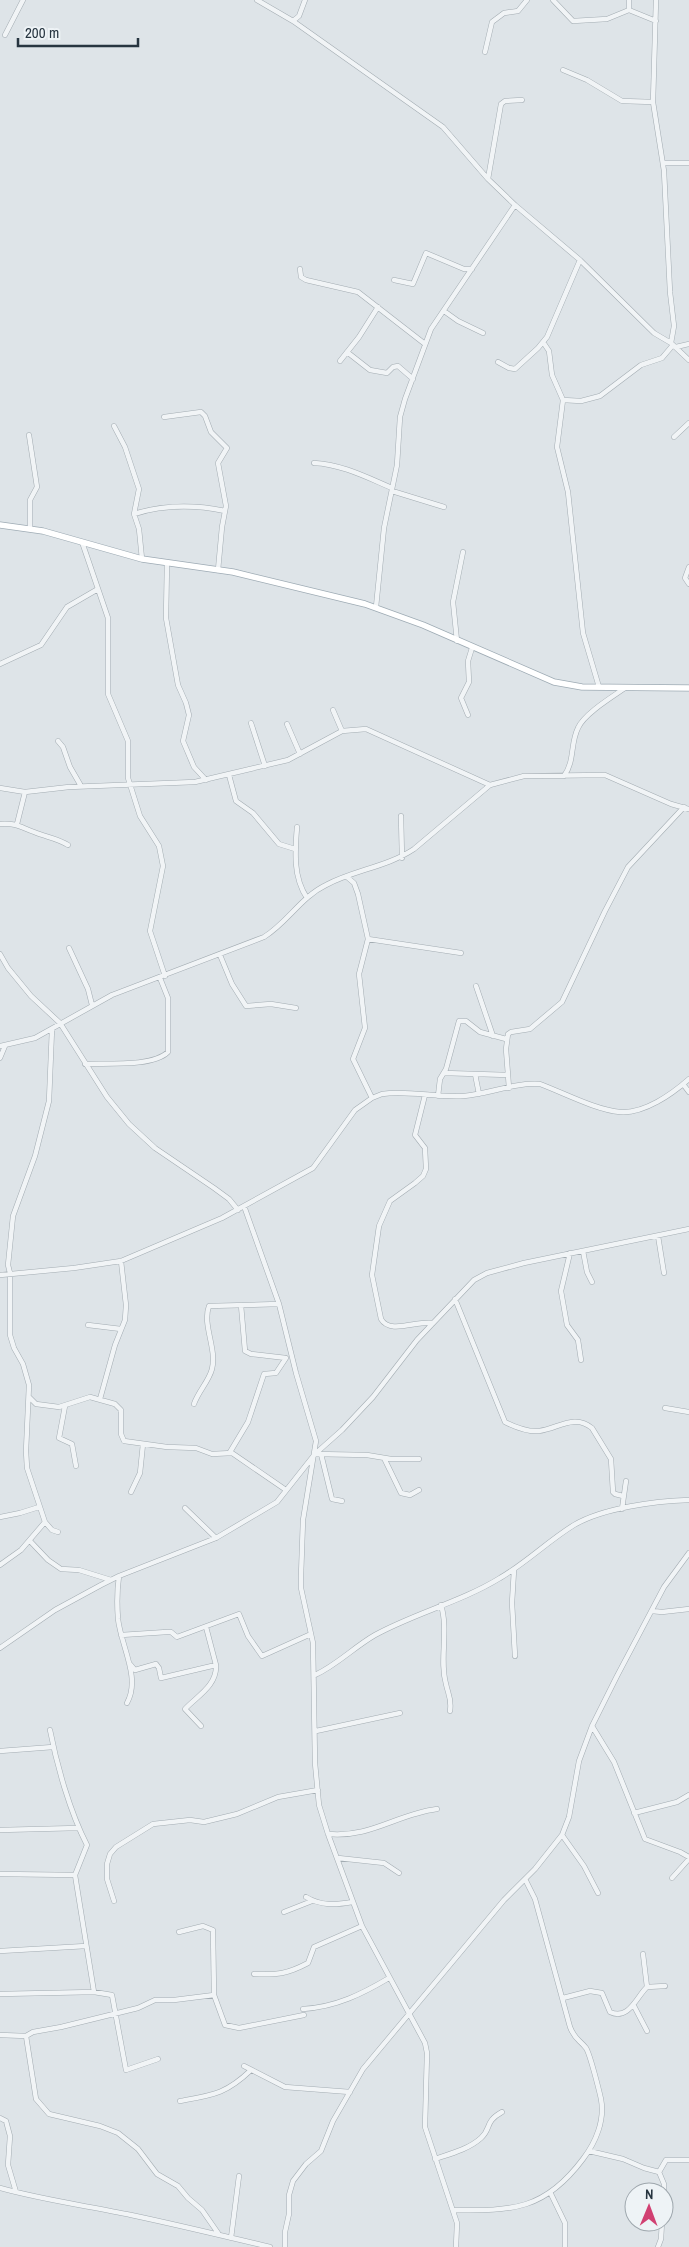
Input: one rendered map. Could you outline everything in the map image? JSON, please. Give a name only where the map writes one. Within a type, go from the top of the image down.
[{"type":"main road","points":[[0,525],[30,528],[142,559],[218,570],[376,607],[554,682],[600,687],[689,688]]},
{"type":"street","points":[[5,35],[23,0]]},
{"type":"street","points":[[258,0],[293,21],[443,127],[488,179],[515,205],[580,260],[654,333],[673,345],[689,360]]},
{"type":"street","points":[[293,21],[299,16],[305,0]]},
{"type":"street","points":[[485,52],[492,22],[504,13],[518,12],[527,0]]},
{"type":"street","points":[[552,0],[568,18],[577,22],[606,19],[629,10],[656,21]]},
{"type":"street","points":[[629,0],[629,10]]},
{"type":"street","points":[[563,400],[581,401],[600,396],[641,365],[662,358],[673,345],[674,326],[669,284],[663,163],[653,102],[656,0]]},
{"type":"street","points":[[563,70],[588,80],[622,101],[653,102]]},
{"type":"street","points":[[488,179],[501,104],[505,101],[522,100]]},
{"type":"street","points":[[663,163],[689,163]]},
{"type":"street","points":[[376,607],[384,528],[397,458],[400,417],[425,344],[431,329],[515,205]]},
{"type":"street","points":[[394,280],[413,284],[426,253],[464,269],[472,270]]},
{"type":"street","points":[[498,362],[515,369],[543,342],[580,260]]},
{"type":"street","points":[[300,269],[301,277],[306,280],[358,292],[425,344]]},
{"type":"street","points":[[340,361],[378,307]]},
{"type":"street","points":[[444,310],[458,321],[483,333]]},
{"type":"street","points":[[543,342],[549,351],[552,375],[563,400],[557,447],[568,492],[584,633],[600,687]]},
{"type":"street","points":[[673,345],[688,344],[685,355]]},
{"type":"street","points":[[347,352],[370,370],[387,373],[394,366],[398,366],[413,379]]},
{"type":"street","points":[[164,418],[201,412],[205,416],[210,432],[227,448],[218,463],[226,502],[218,570]]},
{"type":"street","points":[[674,437],[689,423]]},
{"type":"street","points":[[114,426],[125,447],[139,489],[134,514],[139,529],[142,559]]},
{"type":"street","points":[[29,435],[37,487],[30,500],[30,528]]},
{"type":"street","points":[[314,463],[330,465],[356,473],[392,490],[444,507]]},
{"type":"street","points":[[134,514],[154,508],[210,508],[225,511]]},
{"type":"street","points":[[82,542],[108,618],[108,694],[111,706],[128,741],[127,769],[130,785],[140,816],[163,856],[164,866],[150,931],[168,998],[168,1052],[151,1060],[85,1064]]},
{"type":"street","points":[[457,640],[453,602],[463,552]]},
{"type":"street","points":[[167,563],[166,618],[178,685],[189,715],[183,741],[194,767],[206,780]]},
{"type":"street","points":[[689,567],[685,578],[689,584]]},
{"type":"street","points":[[0,664],[41,645],[67,607],[98,588]]},
{"type":"street","points":[[468,715],[461,698],[470,682],[468,661],[472,648]]},
{"type":"street","points":[[564,776],[571,765],[578,726],[589,715],[625,688]]},
{"type":"street","points":[[333,710],[342,731]]},
{"type":"street","points":[[251,723],[265,766]]},
{"type":"street","points":[[287,724],[300,754]]},
{"type":"street","points":[[0,788],[25,792],[81,786],[179,784],[206,780],[288,760],[342,731],[366,729],[374,731],[453,770],[490,785]]},
{"type":"street","points":[[58,741],[63,747],[70,768],[81,786]]},
{"type":"street","points":[[229,775],[236,801],[254,813],[278,844],[295,849]]},
{"type":"street","points":[[0,1058],[3,1046],[35,1038],[92,1004],[220,955],[270,933],[307,898],[326,885],[402,858],[414,850],[490,785],[524,776],[605,775],[686,808],[643,849],[628,867],[562,1002],[530,1029],[511,1032],[506,1039],[510,1088]]},
{"type":"street","points":[[17,824],[25,792]]},
{"type":"street","points":[[401,816],[402,858]]},
{"type":"street","points":[[0,824],[17,824],[33,832],[60,840],[68,845]]},
{"type":"street","points":[[297,827],[295,849],[297,878],[307,898]]},
{"type":"street","points":[[348,877],[354,883],[358,894],[368,939],[359,974],[365,1028],[353,1059],[372,1098]]},
{"type":"street","points":[[368,939],[461,953]]},
{"type":"street","points":[[69,948],[88,989],[92,1004]]},
{"type":"street","points":[[0,954],[8,968],[31,996],[60,1023],[107,1097],[129,1124],[154,1148],[229,1199],[238,1210]]},
{"type":"street","points":[[220,955],[232,984],[246,1006],[271,1004],[296,1008]]},
{"type":"street","points":[[476,986],[493,1036]]},
{"type":"street","points":[[438,1096],[440,1080],[444,1073],[459,1021],[466,1021],[480,1032],[506,1039]]},
{"type":"street","points":[[52,1029],[49,1101],[35,1156],[13,1216],[8,1265],[10,1274],[10,1335],[30,1385],[26,1459],[30,1481],[45,1522],[52,1530],[58,1532]]},
{"type":"street","points":[[444,1073],[508,1075]]},
{"type":"street","points":[[475,1074],[479,1094]]},
{"type":"street","points":[[0,1275],[74,1268],[121,1261],[238,1210],[312,1168],[319,1162],[355,1110],[372,1098],[389,1093],[438,1096],[479,1094],[531,1083],[540,1084],[622,1112],[650,1104],[689,1079]]},
{"type":"street","points":[[683,1084],[689,1092]]},
{"type":"street","points":[[425,1095],[415,1135],[424,1148],[426,1169],[423,1176],[395,1196],[386,1208],[379,1226],[372,1275],[380,1319],[383,1324],[390,1327],[421,1322],[433,1323]]},
{"type":"street","points":[[244,1206],[279,1304],[289,1357],[315,1435],[315,1454],[303,1520],[301,1588],[311,1634],[315,1675],[316,1731],[314,1763],[323,1819],[362,1926],[409,2014],[422,2034],[427,2053],[425,2126],[457,2223],[456,2247]]},
{"type":"street","points":[[0,1648],[55,1610],[111,1580],[216,1538],[277,1502],[315,1454],[373,1397],[406,1353],[474,1280],[487,1273],[689,1228]]},
{"type":"street","points":[[658,1236],[664,1273]]},
{"type":"street","points":[[583,1251],[587,1272],[592,1282]]},
{"type":"street","points":[[570,1253],[561,1291],[567,1325],[578,1340],[581,1360]]},
{"type":"street","points":[[100,1399],[115,1345],[125,1320],[126,1305],[121,1261]]},
{"type":"street","points":[[455,1299],[505,1422],[534,1431],[567,1422],[588,1424],[611,1459],[613,1492],[623,1496]]},
{"type":"street","points":[[194,1404],[212,1368],[207,1308],[209,1306],[279,1304]]},
{"type":"street","points":[[241,1305],[245,1351],[250,1354],[289,1357]]},
{"type":"street","points":[[88,1325],[121,1329]]},
{"type":"street","points":[[230,1452],[248,1422],[264,1374],[276,1373],[289,1357]]},
{"type":"street","points":[[30,1396],[36,1404],[65,1406],[82,1398],[100,1399],[115,1404],[121,1410],[122,1438],[129,1442],[196,1448],[212,1454],[230,1452],[286,1490]]},
{"type":"street","points":[[65,1406],[59,1438],[72,1444],[76,1466]]},
{"type":"street","points":[[665,1408],[689,1412]]},
{"type":"street","points":[[131,1492],[140,1473],[143,1444]]},
{"type":"street","points":[[315,1454],[366,1454],[384,1458],[419,1459]]},
{"type":"street","points":[[321,1454],[332,1499],[342,1501]]},
{"type":"street","points":[[384,1458],[401,1493],[410,1495],[419,1490]]},
{"type":"street","points":[[622,1509],[626,1481]]},
{"type":"street","points":[[315,1675],[327,1670],[374,1636],[441,1605],[468,1595],[514,1570],[576,1524],[622,1509],[689,1500]]},
{"type":"street","points":[[0,1517],[20,1513],[39,1506]]},
{"type":"street","points":[[185,1508],[216,1538]]},
{"type":"street","points":[[0,1564],[12,1558],[30,1541],[45,1522]]},
{"type":"street","points":[[30,1541],[48,1560],[61,1568],[79,1570],[111,1580]]},
{"type":"street","points":[[285,2247],[284,2232],[289,2214],[290,2189],[293,2181],[306,2164],[321,2151],[334,2121],[363,2069],[504,1900],[526,1879],[562,1835],[569,1818],[579,1761],[592,1726],[664,1587],[689,1553]]},
{"type":"street","points":[[514,1570],[512,1603],[515,1656]]},
{"type":"street","points":[[119,1576],[118,1619],[129,1663],[131,1690],[127,1703]]},
{"type":"street","points":[[441,1605],[444,1624],[445,1683],[451,1698],[450,1711]]},
{"type":"street","points":[[652,1611],[662,1612],[689,1608]]},
{"type":"street","points":[[121,1635],[171,1632],[177,1637],[239,1614],[248,1636],[262,1656],[311,1634]]},
{"type":"street","points":[[201,1726],[185,1709],[209,1687],[216,1675],[216,1665],[206,1627]]},
{"type":"street","points":[[129,1663],[135,1670],[156,1664],[161,1678],[216,1665]]},
{"type":"street","points":[[316,1731],[400,1714]]},
{"type":"street","points":[[592,1726],[614,1762],[645,1839],[680,1852],[689,1858],[672,1878]]},
{"type":"street","points":[[50,1730],[53,1747],[78,1828],[86,1845],[75,1875],[94,1992]]},
{"type":"street","points":[[0,1751],[53,1747]]},
{"type":"street","points":[[114,1901],[107,1879],[107,1864],[110,1854],[116,1847],[146,1828],[158,1823],[190,1820],[204,1822],[225,1817],[278,1797],[318,1790]]},
{"type":"street","points":[[634,1813],[677,1802],[689,1796]]},
{"type":"street","points":[[328,1834],[361,1834],[418,1813],[438,1809]]},
{"type":"street","points":[[0,1830],[78,1828]]},
{"type":"street","points":[[562,1835],[584,1866],[598,1893]]},
{"type":"street","points":[[338,1858],[384,1863],[399,1873]]},
{"type":"street","points":[[0,1874],[75,1875]]},
{"type":"street","points":[[453,2210],[519,2207],[551,2194],[574,2172],[589,2152],[599,2130],[601,2097],[588,2051],[574,2036],[534,1899],[526,1879]]},
{"type":"street","points":[[306,1897],[312,1901],[332,1904],[352,1902]]},
{"type":"street","points":[[284,1912],[312,1901]]},
{"type":"street","points":[[179,1932],[203,1926],[212,1930],[214,1995],[225,2025],[239,2028],[342,2002],[360,1995],[390,1978]]},
{"type":"street","points":[[254,1974],[276,1975],[289,1973],[308,1963],[314,1947],[362,1926]]},
{"type":"street","points":[[0,1952],[86,1946]]},
{"type":"street","points":[[563,1998],[597,1991],[602,1993],[610,2012],[614,2014],[619,2014],[634,2006],[647,1987],[643,1954]]},
{"type":"street","points":[[647,1987],[665,1986]]},
{"type":"street","points":[[0,1994],[94,1992],[112,1995],[117,2013],[126,2070],[158,2059]]},
{"type":"street","points":[[0,2035],[26,2036],[33,2032],[138,2008],[155,2000],[174,2000],[214,1995]]},
{"type":"street","points":[[634,2006],[647,2031]]},
{"type":"street","points":[[26,2036],[36,2099],[49,2114],[100,2126],[122,2136],[138,2149],[157,2174],[178,2186],[202,2210],[218,2233]]},
{"type":"street","points":[[244,2066],[277,2084],[293,2089],[315,2088],[350,2092]]},
{"type":"street","points":[[180,2101],[225,2091],[250,2070]]},
{"type":"street","points":[[435,2159],[459,2151],[480,2140],[492,2118],[502,2112]]},
{"type":"street","points":[[0,2118],[6,2121],[9,2129],[8,2165],[16,2192]]},
{"type":"street","points":[[589,2152],[623,2159],[658,2172],[663,2182]]},
{"type":"street","points":[[658,2172],[666,2160],[689,2160]]},
{"type":"street","points":[[231,2238],[239,2176]]},
{"type":"street","points":[[0,2188],[218,2233],[270,2247]]},
{"type":"street","points":[[551,2194],[565,2223],[565,2247]]},
{"type":"street","points":[[658,2247],[661,2232]]}]
